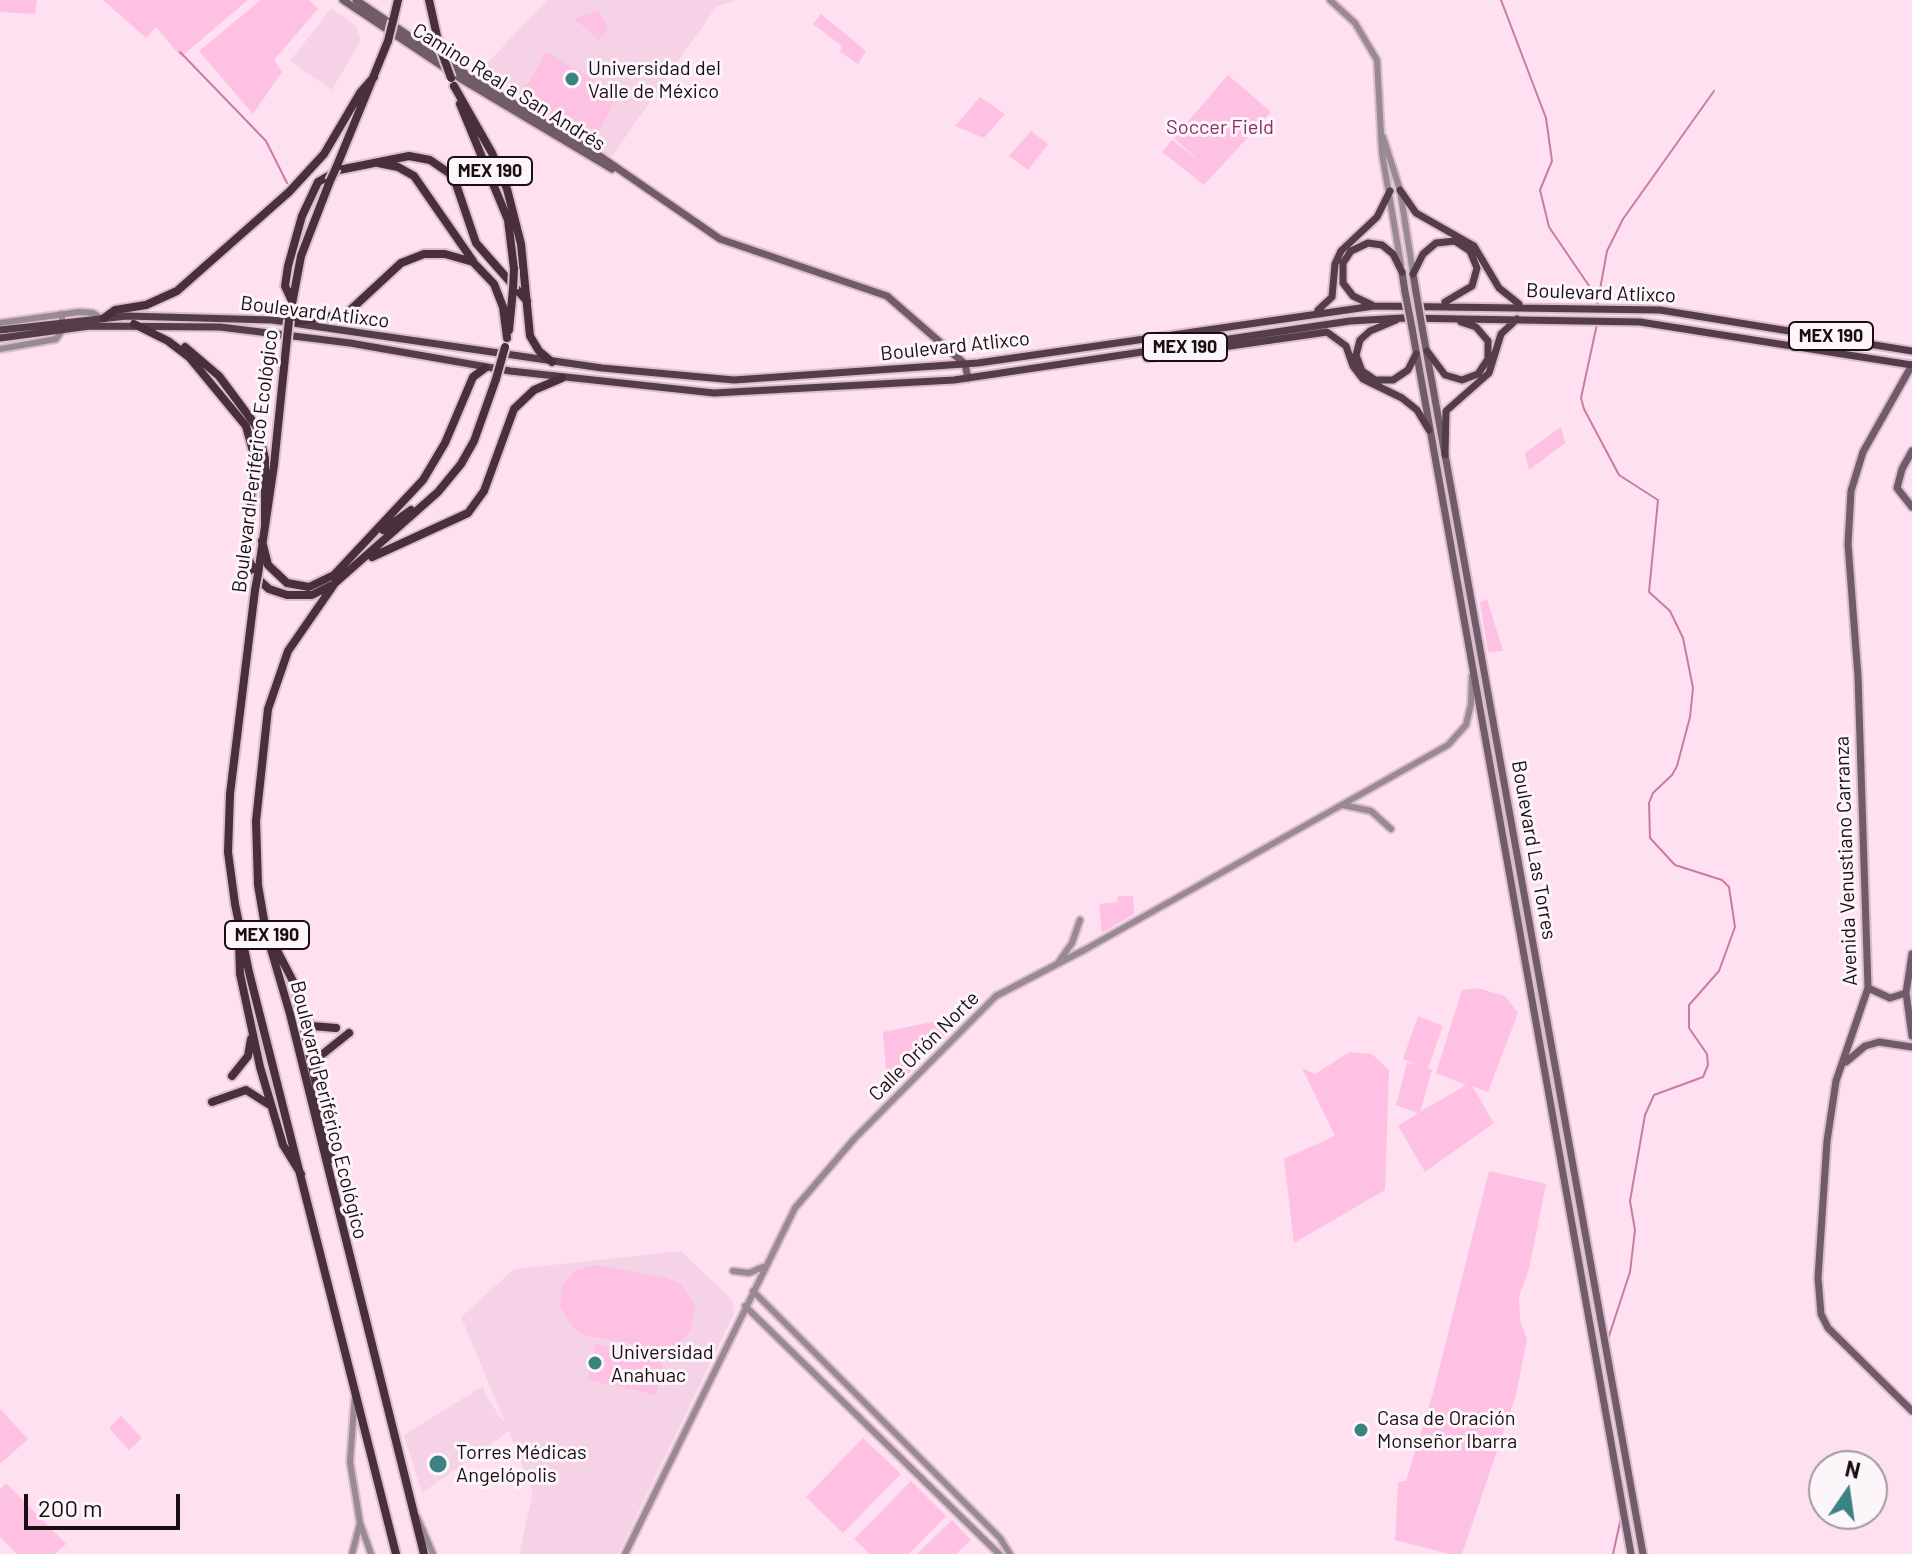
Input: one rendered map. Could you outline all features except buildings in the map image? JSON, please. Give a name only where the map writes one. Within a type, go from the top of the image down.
[{"type":"highway","name":"Boulevard Periférico Ecológico","points":[[396,1554],[240,935],[230,876],[229,820],[291,299],[301,256],[388,41],[398,0]]},
{"type":"highway","name":"Boulevard Periférico Ecológico","points":[[424,1554],[335,1193],[260,908],[256,821],[268,709],[288,651],[335,583],[438,492],[474,441],[506,342],[514,269],[508,220],[439,45],[429,0]]},
{"type":"highway","points":[[102,318],[115,310],[146,305],[177,291],[289,192],[324,154],[360,93],[374,77]]},
{"type":"highway","points":[[453,82],[492,153],[512,202],[521,244],[532,340],[552,362]]},
{"type":"highway","points":[[291,299],[285,286],[286,275],[302,216],[315,186],[329,174],[416,156],[441,166],[456,184],[479,247],[527,301]]},
{"type":"highway","points":[[377,163],[398,167],[414,176],[473,262],[498,292],[506,342]]},
{"type":"highway","points":[[293,322],[346,314],[395,267],[413,257],[445,254],[473,262]]},
{"type":"highway","points":[[136,324],[180,343],[201,359],[226,383],[254,421],[264,450],[265,525]]},
{"type":"highway","points":[[136,324],[168,341],[189,357],[246,426],[254,455],[247,556],[258,579],[269,589],[293,596],[317,593],[335,583]]},
{"type":"highway","points":[[262,541],[265,559],[275,574],[287,583],[304,587],[334,575],[423,480],[451,431],[473,377],[485,368]]},
{"type":"highway","points":[[361,563],[457,520],[472,509],[488,483],[514,409],[529,393],[562,378]]},
{"type":"highway","points":[[366,542],[438,492]]},
{"type":"highway","points":[[266,932],[287,966],[298,1001],[335,1173],[335,1193]]},
{"type":"highway","points":[[240,935],[240,974],[272,1109],[285,1151],[302,1175]]},
{"type":"highway","points":[[298,1001],[312,1026],[336,1028]]},
{"type":"highway","points":[[232,1076],[248,1056],[251,1027]]},
{"type":"highway","points":[[313,1077],[319,1057],[349,1033]]},
{"type":"highway","points":[[212,1102],[246,1090],[259,1095],[272,1109]]},
{"type":"main road","name":"Camino Real a San Andrés","points":[[343,0],[466,82],[620,172]]},
{"type":"main road","name":"Camino Real a San Andrés","points":[[356,0],[727,242],[887,296],[965,364]]},
{"type":"main road","points":[[1400,190],[1416,213],[1474,246],[1499,288],[1521,305]]},
{"type":"main road","points":[[1315,313],[1332,297],[1335,264],[1341,251],[1377,217],[1390,191]]},
{"type":"main road","points":[[1413,274],[1423,254],[1436,243],[1455,241],[1470,251],[1477,268],[1472,286],[1440,305]]},
{"type":"main road","points":[[1374,306],[1346,289],[1341,277],[1346,257],[1359,246],[1377,244],[1393,254],[1402,272]]},
{"type":"main road","name":"Boulevard Las Torres","points":[[1402,272],[1631,1554]]},
{"type":"main road","name":"Boulevard Las Torres","points":[[1413,274],[1643,1554]]},
{"type":"main road","name":"Boulevard Atlixco","points":[[0,330],[63,321],[170,314],[293,322],[552,362],[684,378],[734,380],[965,364],[1374,306],[1578,306],[1686,312],[1912,351]]},
{"type":"main road","name":"Boulevard Atlixco","points":[[63,321],[271,332],[485,368],[714,393],[968,378],[1350,321],[1402,318],[1603,321],[1712,331],[1912,365]]},
{"type":"main road","points":[[1402,318],[1364,335],[1357,346],[1358,364],[1375,380],[1393,380],[1408,370],[1416,354]]},
{"type":"main road","points":[[1427,351],[1439,370],[1453,379],[1470,378],[1484,368],[1489,350],[1483,333],[1452,319]]},
{"type":"main road","points":[[1445,455],[1446,411],[1489,373],[1501,334],[1517,319]]},
{"type":"main road","name":"MEX 190","points":[[0,338],[63,321]]},
{"type":"main road","points":[[350,343],[353,330]]},
{"type":"main road","points":[[1126,356],[1137,359],[1327,332],[1346,346],[1353,366],[1363,379],[1402,398],[1417,410],[1429,430]]},
{"type":"main road","points":[[965,364],[968,378]]},
{"type":"main road","name":"Avenida Venustiano Carranza","points":[[1912,365],[1856,467],[1848,544],[1858,677],[1868,988],[1836,1081],[1827,1141],[1818,1278],[1821,1314],[1837,1340],[1912,1411]]},
{"type":"main road","points":[[1912,451],[1902,469],[1897,488],[1912,507]]},
{"type":"main road","points":[[1912,954],[1906,993],[1912,1036]]},
{"type":"main road","points":[[1868,988],[1882,997],[1906,993]]},
{"type":"main road","points":[[1843,1065],[1865,1046],[1879,1042],[1912,1047]]},
{"type":"street","points":[[1330,0],[1355,23],[1375,53],[1383,137]]},
{"type":"street","name":"Boulevard Las Torres","points":[[1383,137],[1391,152],[1400,190],[1413,274]]},
{"type":"street","name":"Boulevard Las Torres","points":[[1383,137],[1382,153],[1402,272]]},
{"type":"street","points":[[0,323],[63,321],[56,339],[0,349]]},
{"type":"street","name":"Calle Orión Norte","points":[[625,1553],[795,1208],[855,1138],[996,996],[1343,805],[1458,736],[1469,715],[1472,672]]},
{"type":"street","points":[[1343,805],[1371,811],[1391,829]]},
{"type":"street","points":[[1057,964],[1072,943],[1080,920]]},
{"type":"street","points":[[733,1271],[749,1273],[766,1265]]},
{"type":"street","points":[[753,1291],[944,1482],[1010,1554]]},
{"type":"street","points":[[745,1306],[999,1554]]},
{"type":"street","points":[[355,1394],[350,1462],[360,1523],[371,1554]]},
{"type":"street","points":[[936,1491],[944,1482]]},
{"type":"street","points":[[415,1514],[433,1554]]},
{"type":"street","points":[[352,1554],[360,1523]]},
{"type":"shaded area","name":"Universidad del Valle de México","points":[[547,0],[734,1],[716,7],[610,159],[475,76]]},
{"type":"shaded area","points":[[331,8],[356,26],[361,40],[332,90],[290,61]]},
{"type":"shaded area","name":"Universidad Anahuac","points":[[681,1251],[732,1300],[734,1314],[618,1554],[519,1554],[533,1493],[509,1431],[422,1493],[404,1435],[483,1386],[487,1398],[506,1425],[461,1317],[514,1269]]},
{"type":"green space","points":[[0,0],[37,0],[35,14],[0,12]]},
{"type":"green space","points":[[103,0],[248,0],[181,57],[156,27],[146,38]]},
{"type":"green space","points":[[261,0],[309,0],[318,9],[274,60],[282,72],[253,114],[199,51]]},
{"type":"green space","points":[[599,11],[608,28],[599,40],[574,18]]},
{"type":"green space","points":[[821,14],[866,51],[858,64],[840,52],[842,46],[813,24]]},
{"type":"green space","points":[[546,52],[618,93],[593,143],[520,97]]},
{"type":"green space","name":"Soccer Field","points":[[1228,75],[1271,112],[1204,185],[1162,152],[1172,140],[1199,161],[1174,138]]},
{"type":"green space","points":[[980,97],[1005,114],[984,138],[955,126]]},
{"type":"green space","points":[[1031,131],[1048,144],[1028,170],[1009,156]]},
{"type":"green space","points":[[1561,427],[1565,443],[1529,470],[1525,453]]},
{"type":"green space","points":[[1487,599],[1503,651],[1488,652],[1480,602]]},
{"type":"green space","points":[[1118,896],[1133,896],[1134,914],[1102,933],[1099,904],[1117,902]]},
{"type":"green space","points":[[1477,988],[1505,996],[1518,1013],[1488,1092],[1472,1086],[1494,1123],[1425,1172],[1398,1126],[1418,1113],[1396,1105],[1407,1063],[1417,1065],[1403,1059],[1418,1016],[1443,1026],[1428,1068],[1432,1070],[1420,1112],[1466,1085],[1436,1073],[1462,990]]},
{"type":"green space","points":[[962,1016],[888,1095],[883,1032]]},
{"type":"green space","points":[[1350,1052],[1372,1054],[1389,1070],[1385,1190],[1294,1243],[1284,1159],[1335,1136],[1302,1068],[1315,1074]]},
{"type":"green space","points":[[1489,1171],[1546,1184],[1529,1269],[1519,1296],[1520,1321],[1527,1339],[1516,1395],[1462,1554],[1449,1554],[1395,1540],[1398,1482],[1406,1481],[1433,1393]]},
{"type":"green space","points":[[597,1265],[666,1278],[681,1284],[695,1306],[690,1332],[674,1346],[658,1349],[588,1336],[574,1329],[560,1307],[562,1286],[576,1270]]},
{"type":"green space","points":[[596,1344],[664,1359],[656,1395],[588,1380]]},
{"type":"green space","points":[[0,1409],[28,1439],[0,1464]]},
{"type":"green space","points":[[121,1416],[142,1438],[129,1450],[109,1428]]},
{"type":"green space","points":[[863,1438],[901,1474],[843,1533],[806,1497]]},
{"type":"green space","points":[[911,1481],[946,1516],[909,1554],[870,1554],[854,1539]]},
{"type":"green space","points":[[6,1483],[66,1544],[55,1554],[17,1554],[0,1537],[0,1489]]},
{"type":"green space","points":[[952,1520],[971,1540],[956,1554],[917,1554]]},
{"type":"waterway","points":[[1501,0],[1546,118],[1552,161],[1540,190],[1549,227],[1598,299]]},
{"type":"waterway","points":[[180,52],[266,141],[287,183]]},
{"type":"waterway","points":[[1597,306],[1607,251],[1623,219],[1714,91]]},
{"type":"waterway","points":[[1597,324],[1581,398],[1619,475],[1658,500],[1649,592],[1670,611],[1683,638],[1693,688],[1690,717],[1677,766],[1653,793],[1649,803],[1650,838],[1675,865],[1722,880],[1729,887],[1735,927],[1719,971],[1689,1005],[1689,1028],[1707,1054],[1708,1065],[1703,1077],[1654,1095],[1645,1115],[1630,1201],[1635,1230],[1630,1272],[1608,1339]]},
{"type":"waterway","points":[[1592,1358],[1597,1383]]},
{"type":"waterway","points":[[1613,1476],[1617,1493]]},
{"type":"waterway","points":[[1613,1554],[1621,1518]]},
{"type":"place","name":"Universidad del Valle de México","points":[[572,79]]},
{"type":"place","name":"Universidad Anahuac","points":[[595,1363]]},
{"type":"place","name":"Casa de Oración Monseñor Ibarra","points":[[1361,1430]]},
{"type":"place","name":"Torres Médicas Angelópolis","points":[[438,1464]]}]
